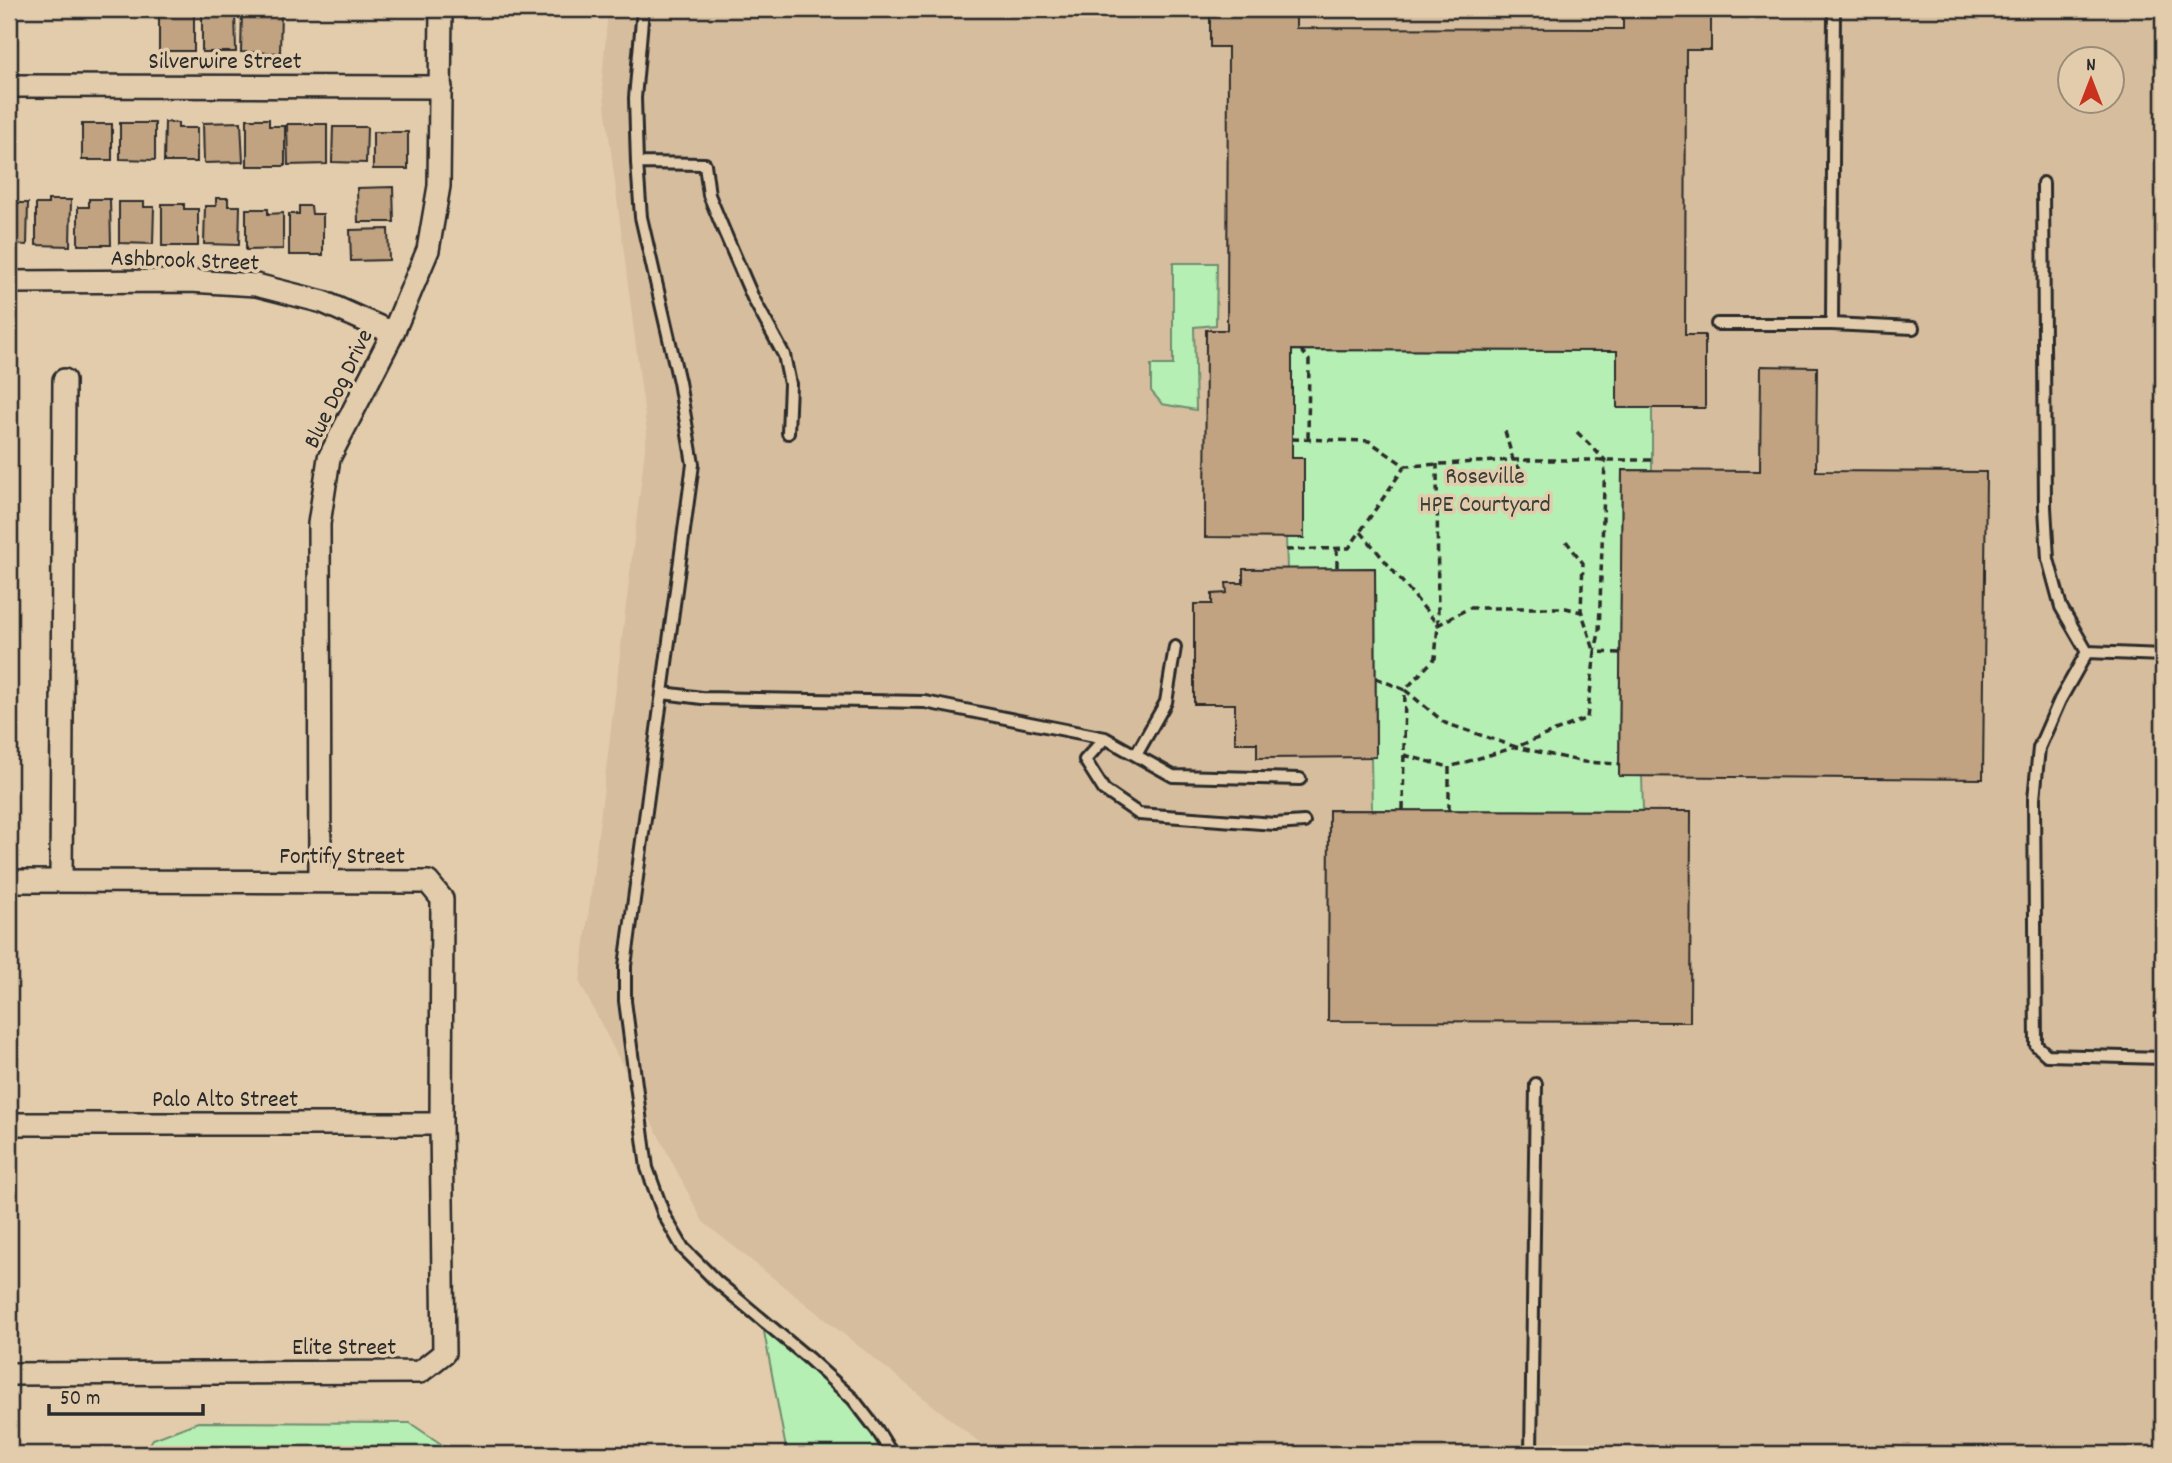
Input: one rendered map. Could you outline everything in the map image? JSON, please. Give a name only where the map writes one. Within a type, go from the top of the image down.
[{"type":"street","name":"Blue Dog Drive","points":[[320,881],[318,524],[329,458],[393,333],[428,250],[439,186],[441,9]]},
{"type":"street","name":"Silverwire Street","points":[[9,86],[441,87]]},
{"type":"street","name":"Ashbrook Street","points":[[9,282],[190,281],[256,285],[323,302],[393,333]]},
{"type":"street","points":[[61,881],[64,380]]},
{"type":"street","name":"Fortify Street","points":[[9,880],[428,882],[442,899],[441,1124]]},
{"type":"street","name":"Palo Alto Street","points":[[9,1125],[441,1124]]},
{"type":"street","name":"Elite Street","points":[[9,1374],[420,1371],[444,1353],[441,1124]]},
{"type":"lane","points":[[643,9],[635,98],[641,217],[679,382],[693,464],[625,966],[625,1001],[647,1168],[664,1215],[683,1248],[716,1281],[853,1399],[892,1454]]},
{"type":"lane","points":[[1832,324],[1834,9]]},
{"type":"lane","points":[[637,163],[705,164],[709,195],[753,298],[783,355],[790,384],[788,433]]},
{"type":"lane","points":[[2043,183],[2048,559],[2062,607],[2087,652]]},
{"type":"lane","points":[[1717,324],[1832,324],[1913,328]]},
{"type":"lane","points":[[1136,755],[1166,702],[1175,648]]},
{"type":"lane","points":[[2087,652],[2163,655]]},
{"type":"lane","points":[[2087,652],[2060,699],[2039,748],[2034,799],[2036,1045],[2048,1055],[2163,1058]]},
{"type":"lane","points":[[663,693],[702,698],[925,702],[1105,738],[1174,776],[1300,779]]},
{"type":"lane","points":[[1105,738],[1085,760],[1104,790],[1139,814],[1275,824],[1304,822]]},
{"type":"lane","points":[[1531,1454],[1536,1084]]},
{"type":"path","points":[[1301,350],[1309,360],[1308,440]]},
{"type":"path","points":[[1505,431],[1513,460],[1528,480]]},
{"type":"path","points":[[1404,755],[1449,767],[1516,747],[1587,718],[1599,633],[1605,460],[1577,432]]},
{"type":"path","points":[[1292,439],[1369,441],[1405,466],[1513,460],[1652,460]]},
{"type":"path","points":[[1404,810],[1405,690],[1435,658],[1438,625],[1437,464]]},
{"type":"path","points":[[1286,550],[1349,548],[1405,466]]},
{"type":"path","points":[[1360,532],[1438,625]]},
{"type":"path","points":[[1566,541],[1584,564],[1581,612],[1595,652]]},
{"type":"path","points":[[1337,548],[1337,568]]},
{"type":"path","points":[[1438,625],[1469,608],[1566,608],[1581,612]]},
{"type":"path","points":[[1595,652],[1620,653]]},
{"type":"path","points":[[1376,678],[1405,690],[1445,723],[1516,747],[1584,762],[1619,764]]},
{"type":"path","points":[[1449,767],[1449,810]]},
{"type":"shaded area","points":[[608,9],[2163,9],[2163,1454],[994,1454],[703,1222],[580,983],[647,433],[602,81]]},
{"type":"green space","points":[[1173,263],[1217,263],[1216,325],[1194,327],[1196,410],[1162,404],[1151,391],[1151,365],[1173,365]]},
{"type":"green space","name":"Roseville HPE Courtyard","points":[[1292,350],[1617,351],[1652,408],[1652,470],[1622,470],[1619,776],[1642,776],[1643,811],[1372,810],[1371,757],[1376,757],[1375,568],[1287,569],[1286,538],[1304,537],[1304,458],[1292,458]]},
{"type":"green space","points":[[762,1321],[853,1399],[892,1454],[787,1454]]},
{"type":"green space","points":[[198,1422],[410,1423],[456,1454],[144,1454],[153,1439]]},
{"type":"building","points":[[159,9],[182,9],[182,14],[194,14],[194,51],[159,51]]},
{"type":"building","points":[[1210,9],[1296,9],[1296,28],[1623,29],[1623,9],[1711,9],[1711,50],[1686,50],[1685,335],[1705,335],[1705,408],[1617,408],[1617,351],[1292,350],[1292,458],[1304,458],[1304,538],[1205,537],[1206,330],[1227,330],[1228,47],[1210,47]]},
{"type":"building","points":[[235,11],[236,52],[202,52],[202,12]]},
{"type":"building","points":[[242,11],[281,12],[280,53],[241,52]]},
{"type":"building","points":[[247,119],[269,119],[269,126],[285,126],[285,166],[247,166]]},
{"type":"building","points":[[165,122],[178,123],[178,128],[197,128],[197,162],[164,162]]},
{"type":"building","points":[[241,122],[243,162],[204,163],[203,123]]},
{"type":"building","points":[[120,123],[155,123],[155,160],[120,159]]},
{"type":"building","points":[[82,124],[112,124],[112,160],[82,160]]},
{"type":"building","points":[[287,124],[327,124],[327,164],[288,165]]},
{"type":"building","points":[[333,127],[367,127],[366,163],[332,162]]},
{"type":"building","points":[[373,132],[408,132],[408,169],[373,169]]},
{"type":"building","points":[[393,187],[394,222],[358,222],[357,188]]},
{"type":"building","points":[[216,198],[228,198],[228,206],[240,206],[239,245],[204,244],[205,206],[216,206]]},
{"type":"building","points":[[89,199],[110,199],[111,245],[78,245],[78,207],[89,207]]},
{"type":"building","points":[[48,200],[71,200],[70,246],[36,245],[36,204],[48,204]]},
{"type":"building","points":[[119,202],[144,202],[144,207],[154,207],[153,244],[119,243]]},
{"type":"building","points":[[9,203],[28,203],[27,245],[9,244]]},
{"type":"building","points":[[162,204],[184,204],[184,209],[198,209],[198,246],[162,246]]},
{"type":"building","points":[[299,206],[311,206],[312,214],[323,214],[323,255],[289,255],[289,214],[299,214]]},
{"type":"building","points":[[246,209],[268,209],[268,214],[283,213],[283,249],[246,250]]},
{"type":"building","points":[[388,229],[389,260],[351,261],[350,230]]},
{"type":"building","points":[[1761,366],[1817,367],[1816,471],[1986,472],[1983,779],[1619,776],[1622,470],[1760,471]]},
{"type":"building","points":[[1375,568],[1376,757],[1257,758],[1257,743],[1235,743],[1235,704],[1194,704],[1194,604],[1212,604],[1212,594],[1227,593],[1226,583],[1243,583],[1243,569]]},
{"type":"building","points":[[1329,810],[1691,811],[1690,1022],[1328,1021]]}]
